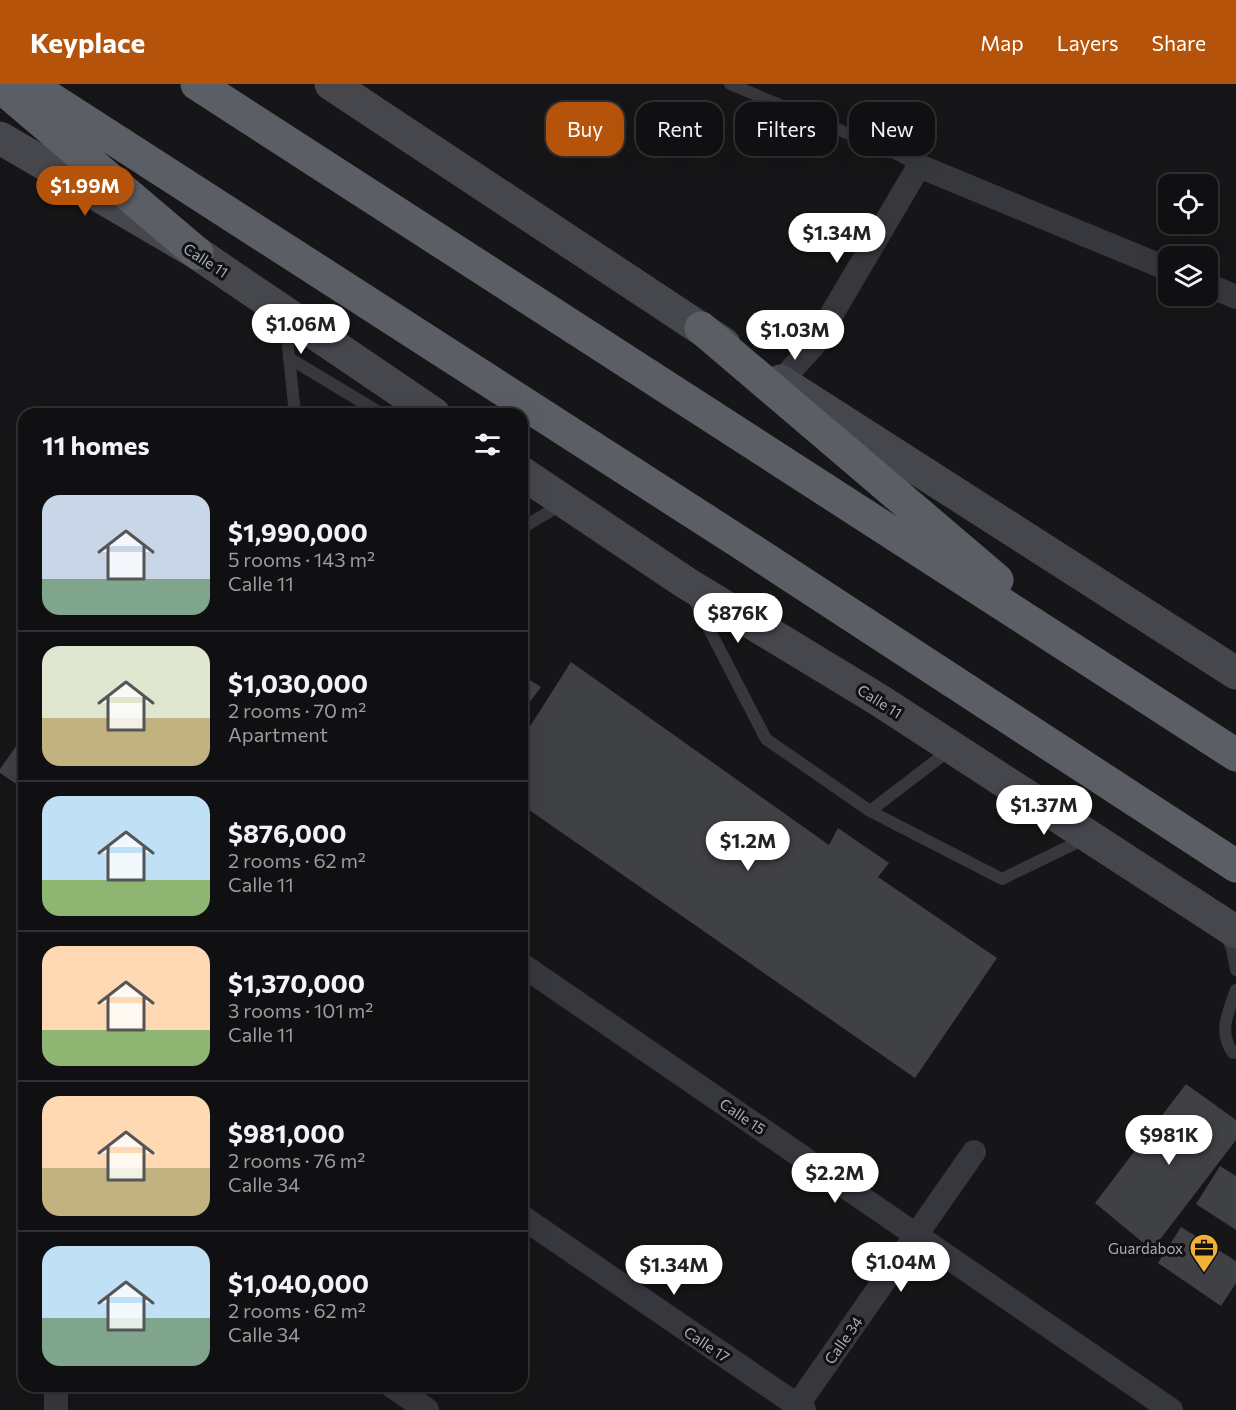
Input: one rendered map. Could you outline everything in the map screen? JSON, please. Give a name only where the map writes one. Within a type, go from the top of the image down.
[{"type":"highway","points":[[28,84],[744,544],[1236,866]]},
{"type":"highway","points":[[197,84],[1236,755]]},
{"type":"highway","points":[[0,86],[196,253]]},
{"type":"highway","points":[[701,328],[1102,668]]},
{"type":"main road","points":[[347,88],[780,382],[1236,673]]},
{"type":"main road","name":"Calle 11","points":[[0,138],[196,253],[425,408]]},
{"type":"main road","name":"Calle 11","points":[[528,477],[686,583],[879,700],[1228,927]]},
{"type":"street","points":[[780,382],[813,346],[919,166],[1158,265]]},
{"type":"street","name":"Calle 15","points":[[528,969],[1171,1410]]},
{"type":"street","name":"Calle 34","points":[[798,1409],[974,1152]]},
{"type":"street","name":"Calle 17","points":[[528,1221],[798,1409]]},
{"type":"street","points":[[55,1410],[56,1392]]},
{"type":"street","points":[[401,1392],[427,1410]]},
{"type":"lane","points":[[730,84],[899,155],[919,166]]},
{"type":"lane","points":[[285,314],[294,408]]},
{"type":"lane","points":[[289,358],[372,408]]},
{"type":"lane","points":[[528,524],[566,502]]},
{"type":"lane","points":[[686,583],[766,739],[870,811],[1002,879],[1090,836]]},
{"type":"lane","points":[[870,811],[953,747]]},
{"type":"lane","points":[[1228,927],[1236,970]]},
{"type":"lane","points":[[1233,1053],[1225,1042],[1225,1027],[1236,990]]},
{"type":"building","points":[[571,662],[829,845],[838,828],[889,863],[878,877],[997,958],[915,1078],[528,809],[528,730]]},
{"type":"building","points":[[528,679],[541,687],[528,704]]},
{"type":"building","points":[[18,744],[18,785],[0,773],[0,769]]},
{"type":"building","points":[[1186,1084],[1236,1120],[1236,1140],[1152,1250],[1095,1203]]},
{"type":"building","points":[[1220,1166],[1236,1176],[1236,1230],[1196,1204]]},
{"type":"building","name":"Guardabox","points":[[1181,1227],[1236,1261],[1236,1283],[1221,1306],[1158,1263]]},
{"type":"place","name":"Guardabox","points":[[1204,1274]]}]
